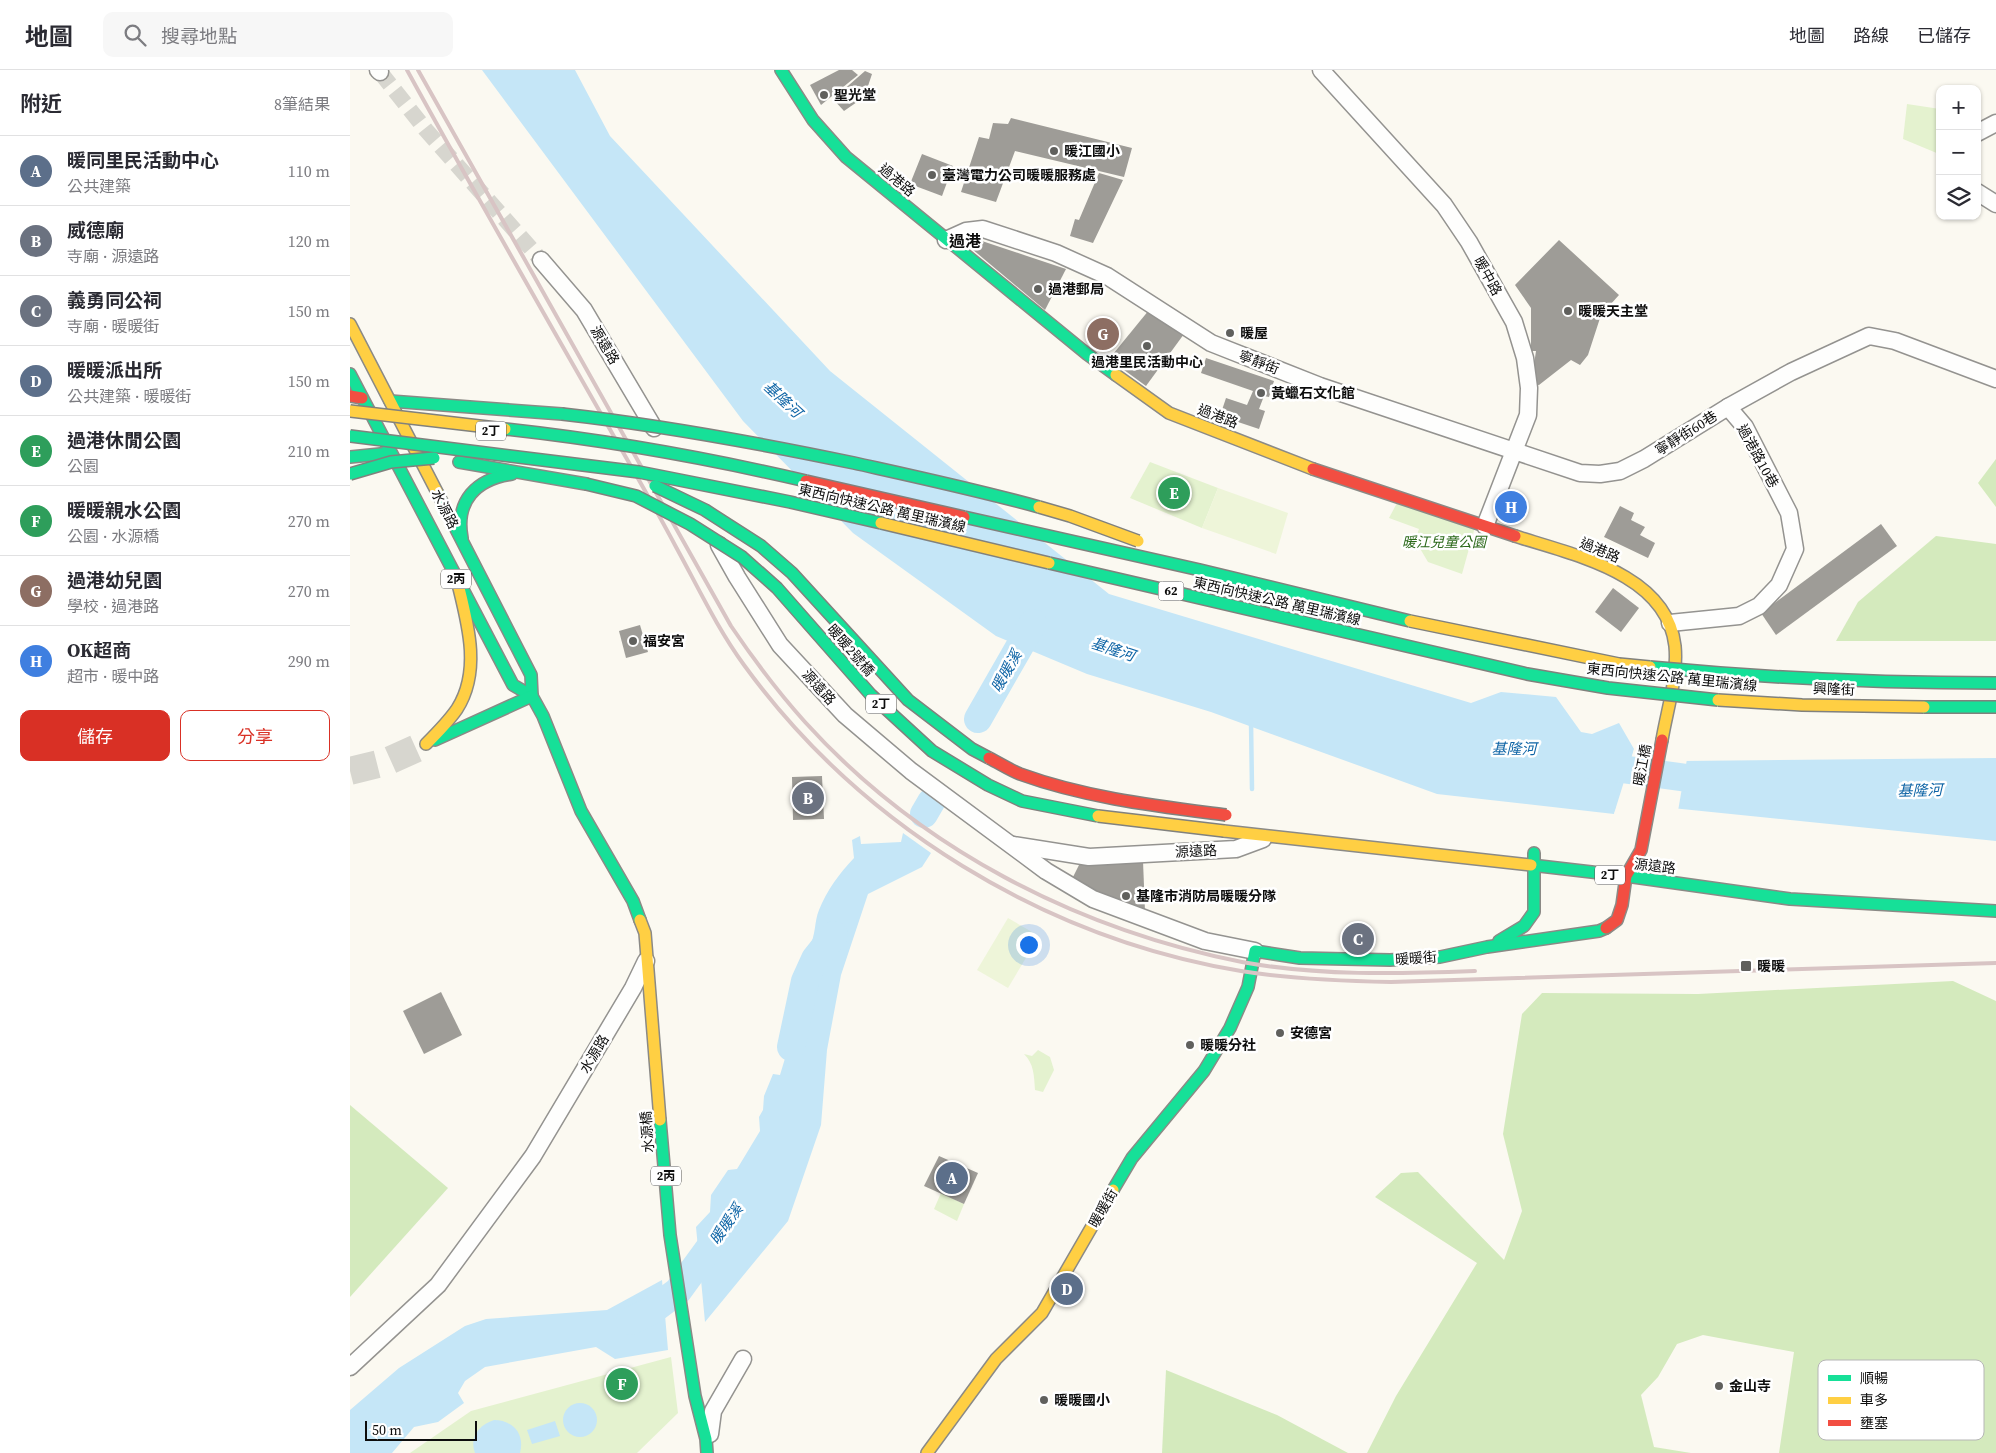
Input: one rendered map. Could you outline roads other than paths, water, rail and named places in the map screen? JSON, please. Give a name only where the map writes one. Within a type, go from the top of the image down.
[{"type":"main road","name":"過港路","points":[[781,70],[813,120],[846,157],[1087,354],[1169,414],[1329,474],[1599,563],[1635,583],[1663,608],[1670,623],[1677,647],[1672,686]]},
{"type":"main road","name":"水源路","points":[[350,324],[531,675],[532,696],[543,716],[581,811],[633,901],[645,933],[648,954]]},
{"type":"main road","name":"水源路","points":[[350,374],[356,397],[390,453],[513,685],[532,696]]},
{"type":"main road","points":[[356,397],[562,414],[632,422],[773,446],[975,489],[1070,516],[1139,542],[1200,570]]},
{"type":"main road","name":"2丁","points":[[390,401],[526,443]]},
{"type":"main road","name":"東西向快速公路 萬里瑞濱線","points":[[350,411],[559,435],[749,468],[1200,570],[1433,626],[1619,664],[1701,672],[1906,684],[1996,683]]},
{"type":"main road","name":"東西向快速公路 萬里瑞濱線","points":[[350,436],[605,467],[694,482],[790,502],[1415,648],[1518,671],[1608,688],[1700,698],[1791,704],[1899,708],[1996,707]]},
{"type":"main road","points":[[350,448],[390,453]]},
{"type":"main road","name":"暖暖2號橋","points":[[544,449],[652,485],[705,510],[761,546],[792,573],[908,700],[972,749],[1018,773],[1042,781],[1123,801],[1230,816]]},
{"type":"main road","points":[[350,457],[390,453]]},
{"type":"main road","name":"2丁","points":[[390,453],[417,454],[532,475]]},
{"type":"main road","points":[[350,474],[383,464],[428,458],[605,467]]},
{"type":"main road","points":[[465,547],[460,522],[462,508],[476,488],[484,481],[496,476],[510,474],[532,475]]},
{"type":"main road","name":"暖暖2號橋","points":[[532,475],[614,490],[645,500],[690,524],[742,557],[777,588],[871,695],[932,751],[988,785],[1022,801],[1115,819],[1224,832]]},
{"type":"main road","points":[[457,580],[471,648],[468,682],[464,696],[455,710],[426,744],[532,696]]},
{"type":"main road","name":"暖江橋","points":[[1626,876],[1641,850],[1672,686]]},
{"type":"main road","name":"源遠路","points":[[1224,832],[1626,876],[1790,899],[1996,911]]},
{"type":"main road","name":"暖暖街","points":[[1486,947],[1515,933],[1524,926],[1534,912],[1534,852]]},
{"type":"main road","name":"暖暖街","points":[[927,1453],[996,1359],[1042,1313],[1132,1158],[1204,1071],[1230,1028],[1248,987],[1256,951],[1300,958],[1390,960],[1440,957],[1486,947],[1599,931],[1611,926],[1617,920],[1622,905],[1626,876]]},
{"type":"main road","name":"水源橋","points":[[648,954],[670,1235],[695,1396],[706,1439],[707,1453]]},
{"type":"street","name":"暖中路","points":[[1321,70],[1444,205],[1469,242],[1514,322],[1525,358],[1529,388],[1528,415],[1485,526]]},
{"type":"street","points":[[1981,131],[1996,123]]},
{"type":"street","points":[[1981,195],[1996,204]]},
{"type":"street","name":"寧靜街","points":[[946,240],[966,231],[984,229],[1056,253],[1107,276],[1211,344],[1320,386],[1580,473],[1600,474],[1620,471],[1644,459]]},
{"type":"street","name":"源遠路","points":[[540,260],[584,310],[671,456],[737,578],[780,645],[845,716],[911,771],[1008,844],[1089,857],[1236,849],[1270,837]]},
{"type":"street","points":[[1728,407],[1800,368],[1869,336],[1895,341],[1996,379]]},
{"type":"street","name":"寧靜街60巷","points":[[1644,459],[1728,407]]},
{"type":"street","name":"過港路10巷","points":[[1670,623],[1739,616],[1759,606],[1779,585],[1794,549],[1789,513],[1745,427],[1728,407]]},
{"type":"street","name":"興隆街","points":[[1672,686],[1996,693]]},
{"type":"street","name":"暖暖街","points":[[1008,844],[1046,871],[1093,899],[1205,941],[1256,951]]},
{"type":"street","name":"水源路","points":[[350,1367],[438,1285],[533,1156],[633,988],[648,954]]},
{"type":"street","points":[[707,1453],[713,1410],[743,1360]]},
{"type":"water","points":[[482,70],[575,70],[610,136],[830,371],[1109,594],[1471,703],[1501,692],[1556,697],[1581,732],[1592,734],[1619,723],[1634,749],[1626,783],[1614,814],[1437,794],[1211,712],[1087,674],[996,636],[853,533],[743,421]]},
{"type":"water","points":[[1996,758],[1996,841],[1672,808],[1683,761]]},
{"type":"water","points":[[903,833],[931,853],[922,867],[868,894],[841,975],[827,1050],[821,1125],[788,1221],[705,1322],[696,1227],[710,1212],[711,1195],[728,1170],[737,1169],[760,1131],[759,1117],[763,1110],[764,1096],[773,1074],[780,1075],[813,965],[809,947],[813,938],[819,910],[834,882],[854,858],[852,840],[860,836],[861,844],[901,842]]},
{"type":"water","points":[[662,1280],[668,1350],[615,1359],[596,1347],[485,1367],[465,1381],[458,1393],[464,1403],[438,1422],[414,1427],[392,1453],[350,1453],[350,1410],[399,1368],[465,1326],[486,1319],[607,1310]]},
{"type":"water","points":[[580,1403],[592,1408],[597,1420],[592,1432],[580,1437],[568,1432],[563,1420],[568,1408]]},
{"type":"water","points":[[494,1420],[507,1422],[516,1429],[521,1440],[520,1453],[475,1453],[473,1447],[474,1437],[480,1428]]},
{"type":"water","points":[[555,1421],[560,1436],[532,1444],[527,1430]]},
{"type":"waterway","name":"暖暖溪","points":[[978,719],[1033,623]]},
{"type":"waterway","points":[[1251,721],[1252,789]]},
{"type":"waterway","name":"基隆河","points":[[1592,765],[1716,782]]},
{"type":"waterway","name":"暖暖溪","points":[[924,814],[931,802]]},
{"type":"waterway","name":"暖暖溪","points":[[791,1047],[805,981],[815,959],[834,935]]},
{"type":"waterway","name":"暖暖溪","points":[[630,1321],[654,1309],[678,1291],[721,1232]]},
{"type":"tunnel","points":[[380,72],[426,130],[541,260]]},
{"type":"tunnel","points":[[350,771],[386,762],[426,744]]},
{"type":"railway","points":[[407,70],[734,651],[791,723],[843,776],[901,824],[962,866],[1028,902],[1097,932],[1168,955],[1241,971],[1297,978],[1391,982],[1996,963]]},
{"type":"railway","points":[[418,70],[731,626],[757,663],[805,722],[850,767],[898,808],[950,845],[1004,877],[1061,905],[1120,928],[1180,947],[1242,962],[1300,970],[1358,973],[1475,971]]},
{"type":"place","name":"聖光堂","points":[[824,95]]},
{"type":"place","name":"暖江國小","points":[[1054,151]]},
{"type":"place","name":"臺灣電力公司暖暖服務處","points":[[932,175]]},
{"type":"place","name":"過港郵局","points":[[1038,289]]},
{"type":"place","name":"暖暖天主堂","points":[[1568,311]]},
{"type":"place","name":"暖屋","points":[[1230,333]]},
{"type":"place","name":"過港幼兒園","points":[[1103,334]]},
{"type":"place","name":"過港里民活動中心","points":[[1147,346]]},
{"type":"place","name":"黃蠟石文化館","points":[[1261,393]]},
{"type":"place","name":"過港休閒公園","points":[[1174,493]]},
{"type":"place","name":"OK超商","points":[[1511,507]]},
{"type":"place","name":"福安宮","points":[[633,641]]},
{"type":"place","name":"威德廟","points":[[808,798]]},
{"type":"place","name":"基隆市消防局暖暖分隊","points":[[1126,896]]},
{"type":"place","name":"義勇同公祠","points":[[1358,939]]},
{"type":"place","name":"暖暖","points":[[1746,966]]},
{"type":"place","name":"安德宮","points":[[1280,1033]]},
{"type":"place","name":"暖暖分社","points":[[1190,1045]]},
{"type":"place","name":"暖同里民活動中心","points":[[952,1178]]},
{"type":"place","name":"暖暖派出所","points":[[1067,1289]]},
{"type":"place","name":"暖暖親水公園","points":[[622,1384]]},
{"type":"place","name":"金山寺","points":[[1719,1386]]},
{"type":"place","name":"暖暖國小","points":[[1044,1400]]},
{"type":"district","name":"過港","points":[[965,241]]},
{"type":"park label","name":"暖江兒童公園","points":[[1444,542]]}]
